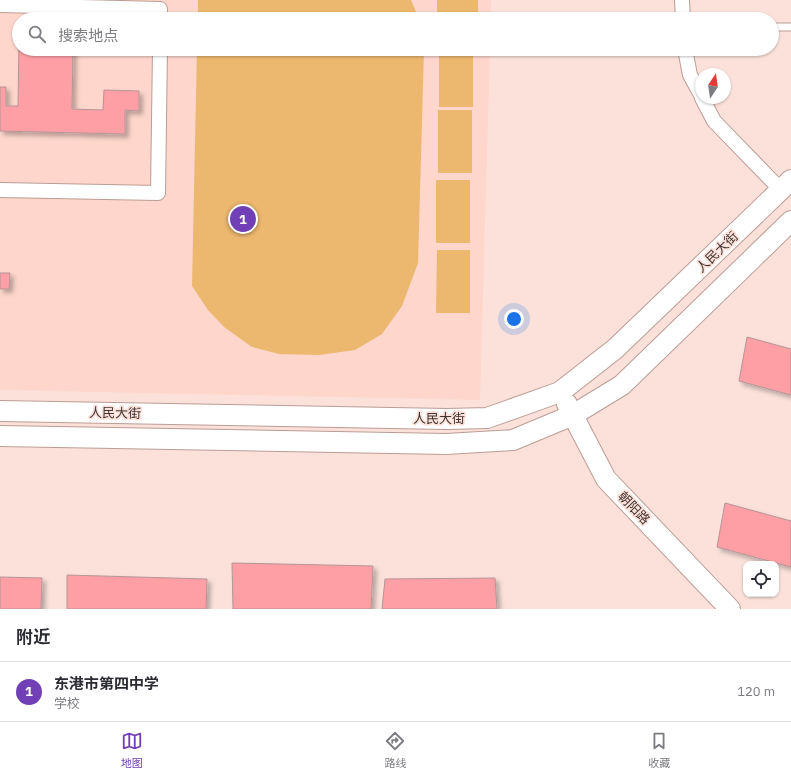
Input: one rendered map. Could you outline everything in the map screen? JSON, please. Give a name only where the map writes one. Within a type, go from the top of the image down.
[{"type":"main road","name":"人民大街","points":[[0,411],[447,419],[487,418],[560,392],[615,349],[786,185]]},
{"type":"main road","name":"人民大街","points":[[0,436],[453,444],[513,440],[573,415],[622,384],[791,221]]},
{"type":"main road","name":"朝阳路","points":[[560,392],[606,479],[730,609]]},
{"type":"street","points":[[682,0],[683,12]]},
{"type":"street","points":[[0,5],[160,9],[160,12]]},
{"type":"street","points":[[0,190],[158,193],[160,56]]},
{"type":"street","points":[[687,56],[690,75],[695,84]]},
{"type":"street","points":[[705,104],[714,121],[786,185]]},
{"type":"lane","points":[[779,27],[791,27]]},
{"type":"shaded area","points":[[0,0],[491,0],[491,12],[12,12],[12,56],[490,56],[480,400],[0,390]]},
{"type":"shaded area","points":[[198,0],[411,0],[416,12],[198,12]]},
{"type":"shaded area","points":[[437,0],[478,0],[478,12],[437,12]]},
{"type":"shaded area","points":[[197,56],[424,56],[418,263],[402,306],[382,334],[355,350],[319,355],[279,354],[252,347],[224,327],[208,310],[192,286]]},
{"type":"shaded area","points":[[439,56],[473,56],[473,107],[439,107]]},
{"type":"shaded area","points":[[438,110],[472,110],[472,173],[438,173]]},
{"type":"shaded area","points":[[436,180],[470,180],[470,243],[436,243]]},
{"type":"shaded area","points":[[437,250],[470,250],[470,313],[436,313]]},
{"type":"building","points":[[19,56],[73,56],[72,109],[103,110],[104,90],[139,91],[139,111],[125,110],[125,134],[0,131],[0,87],[6,87],[6,106],[18,106]]},
{"type":"building","points":[[0,273],[10,273],[9,289],[0,289]]},
{"type":"building","points":[[747,337],[791,349],[791,395],[739,381]]},
{"type":"building","points":[[725,503],[791,521],[791,567],[779,564],[779,561],[769,561],[717,547]]},
{"type":"building","points":[[232,563],[373,566],[371,609],[233,609]]},
{"type":"building","points":[[67,575],[207,579],[206,609],[67,609]]},
{"type":"building","points":[[0,577],[42,578],[41,609],[0,609]]},
{"type":"building","points":[[495,578],[497,609],[382,609],[385,579]]},
{"type":"place","name":"东港市第四中学","points":[[243,219]]}]
